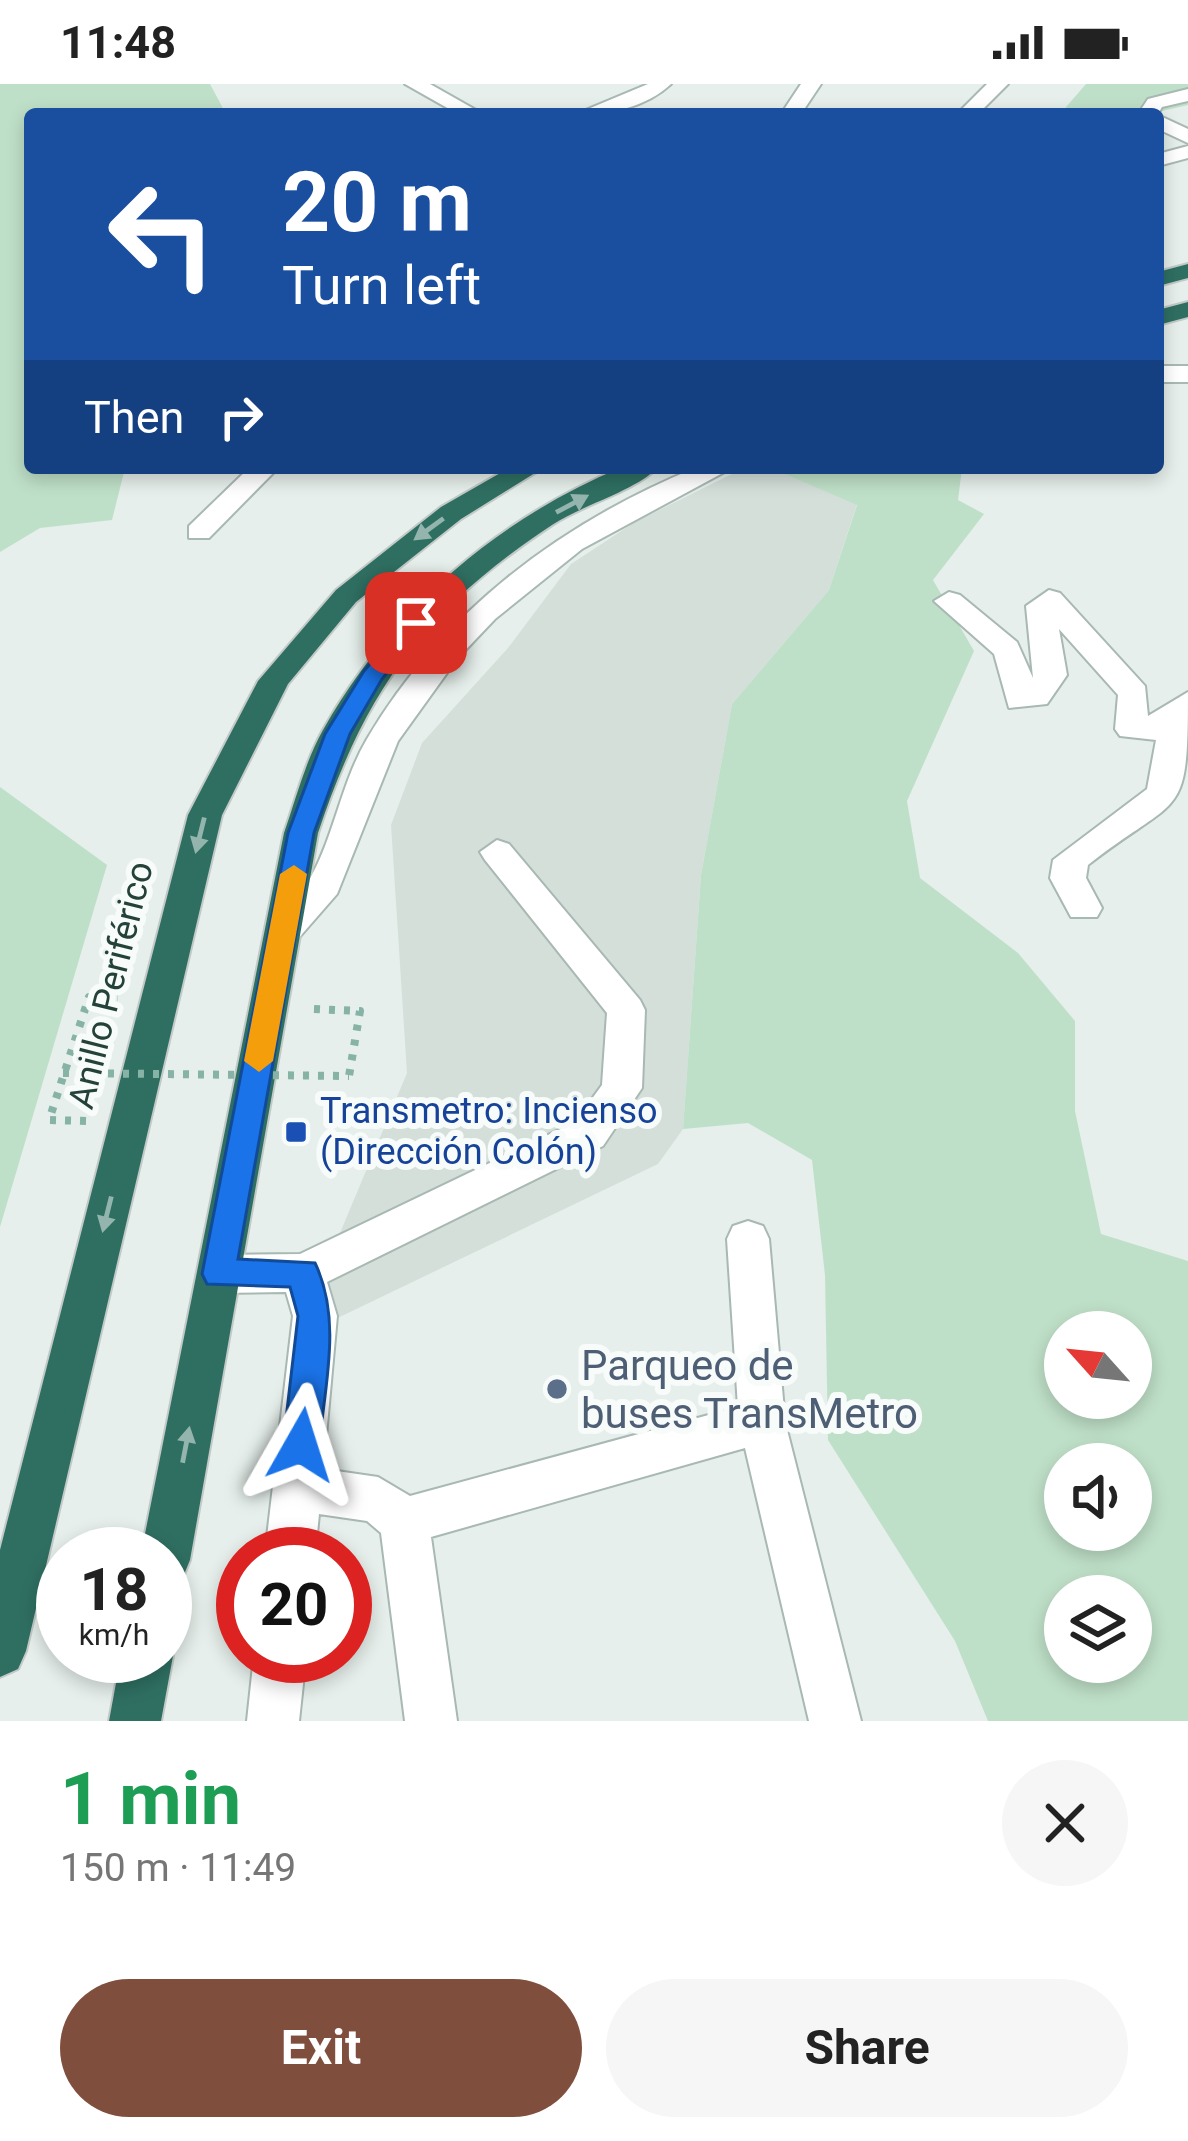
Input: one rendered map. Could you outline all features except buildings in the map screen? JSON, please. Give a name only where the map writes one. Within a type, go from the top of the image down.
[{"type":"highway","name":"Anillo Periférico","points":[[0,1651],[206,815],[220,781],[274,681],[346,596],[452,513],[519,474]]},
{"type":"highway","points":[[171,1527],[301,833],[338,734],[372,676],[416,623],[474,569],[548,517],[631,474]]},
{"type":"highway","points":[[135,1721],[142,1683]]},
{"type":"lane","points":[[416,84],[462,108]]},
{"type":"lane","points":[[606,108],[638,98],[661,84]]},
{"type":"lane","points":[[973,108],[998,84]]},
{"type":"lane","points":[[1152,108],[1188,95]]},
{"type":"lane","points":[[199,532],[258,474]]},
{"type":"lane","points":[[283,932],[311,914],[382,741],[432,674],[496,602],[554,555],[623,510],[704,474]]},
{"type":"lane","points":[[949,601],[1006,649],[1016,666],[1019,701],[1036,697],[1051,675],[1041,606],[1049,599],[1134,693],[1131,729],[1147,732],[1181,709]]},
{"type":"lane","points":[[1084,908],[1068,878],[1071,860],[1130,824],[1165,787],[1173,767],[1181,709]]},
{"type":"lane","points":[[218,1274],[303,1273],[422,1220],[589,1134],[622,1088],[626,1010],[497,852]]},
{"type":"lane","points":[[748,1239],[762,1422],[835,1721]]},
{"type":"lane","points":[[293,1527],[315,1316],[303,1273]]},
{"type":"lane","points":[[404,1521],[762,1422]]},
{"type":"lane","points":[[297,1488],[378,1500],[404,1521],[431,1721]]},
{"type":"lane","points":[[273,1721],[277,1683]]},
{"type":"path","points":[[49,1120],[89,997]]},
{"type":"path","points":[[63,1073],[349,1076],[360,1011]]},
{"type":"shaded area","points":[[732,474],[785,474],[857,504],[829,590],[732,704],[701,875],[683,1129],[658,1164],[296,1338],[407,1073],[391,825],[422,743],[508,648],[571,564],[635,522]]},
{"type":"green space","points":[[0,84],[210,84],[223,108],[24,108],[24,474],[124,474],[112,520],[40,528],[0,552]]},
{"type":"green space","points":[[1086,84],[1188,84],[1188,105],[1164,111],[1065,108]]},
{"type":"green space","points":[[785,474],[961,474],[958,500],[984,514],[933,580],[974,651],[907,801],[920,878],[1018,953],[1075,1021],[1075,1111],[1101,1234],[1188,1261],[1188,1721],[988,1721],[955,1641],[828,1440],[825,1275],[812,1160],[748,1123],[683,1129],[701,875],[732,704],[829,590],[857,505]]},
{"type":"green space","points":[[0,787],[107,865],[0,1227]]},
{"type":"slow traffic","points":[[259,1061],[294,874]]},
{"type":"place","name":"Transmetro: Incienso (Dirección Colón)","points":[[296,1132]]},
{"type":"place","name":"Parqueo de buses TransMetro","points":[[557,1389]]},
{"type":"route","points":[[301,1445],[315,1316],[303,1273],[218,1274],[301,833],[338,734],[372,676],[416,623]]}]
